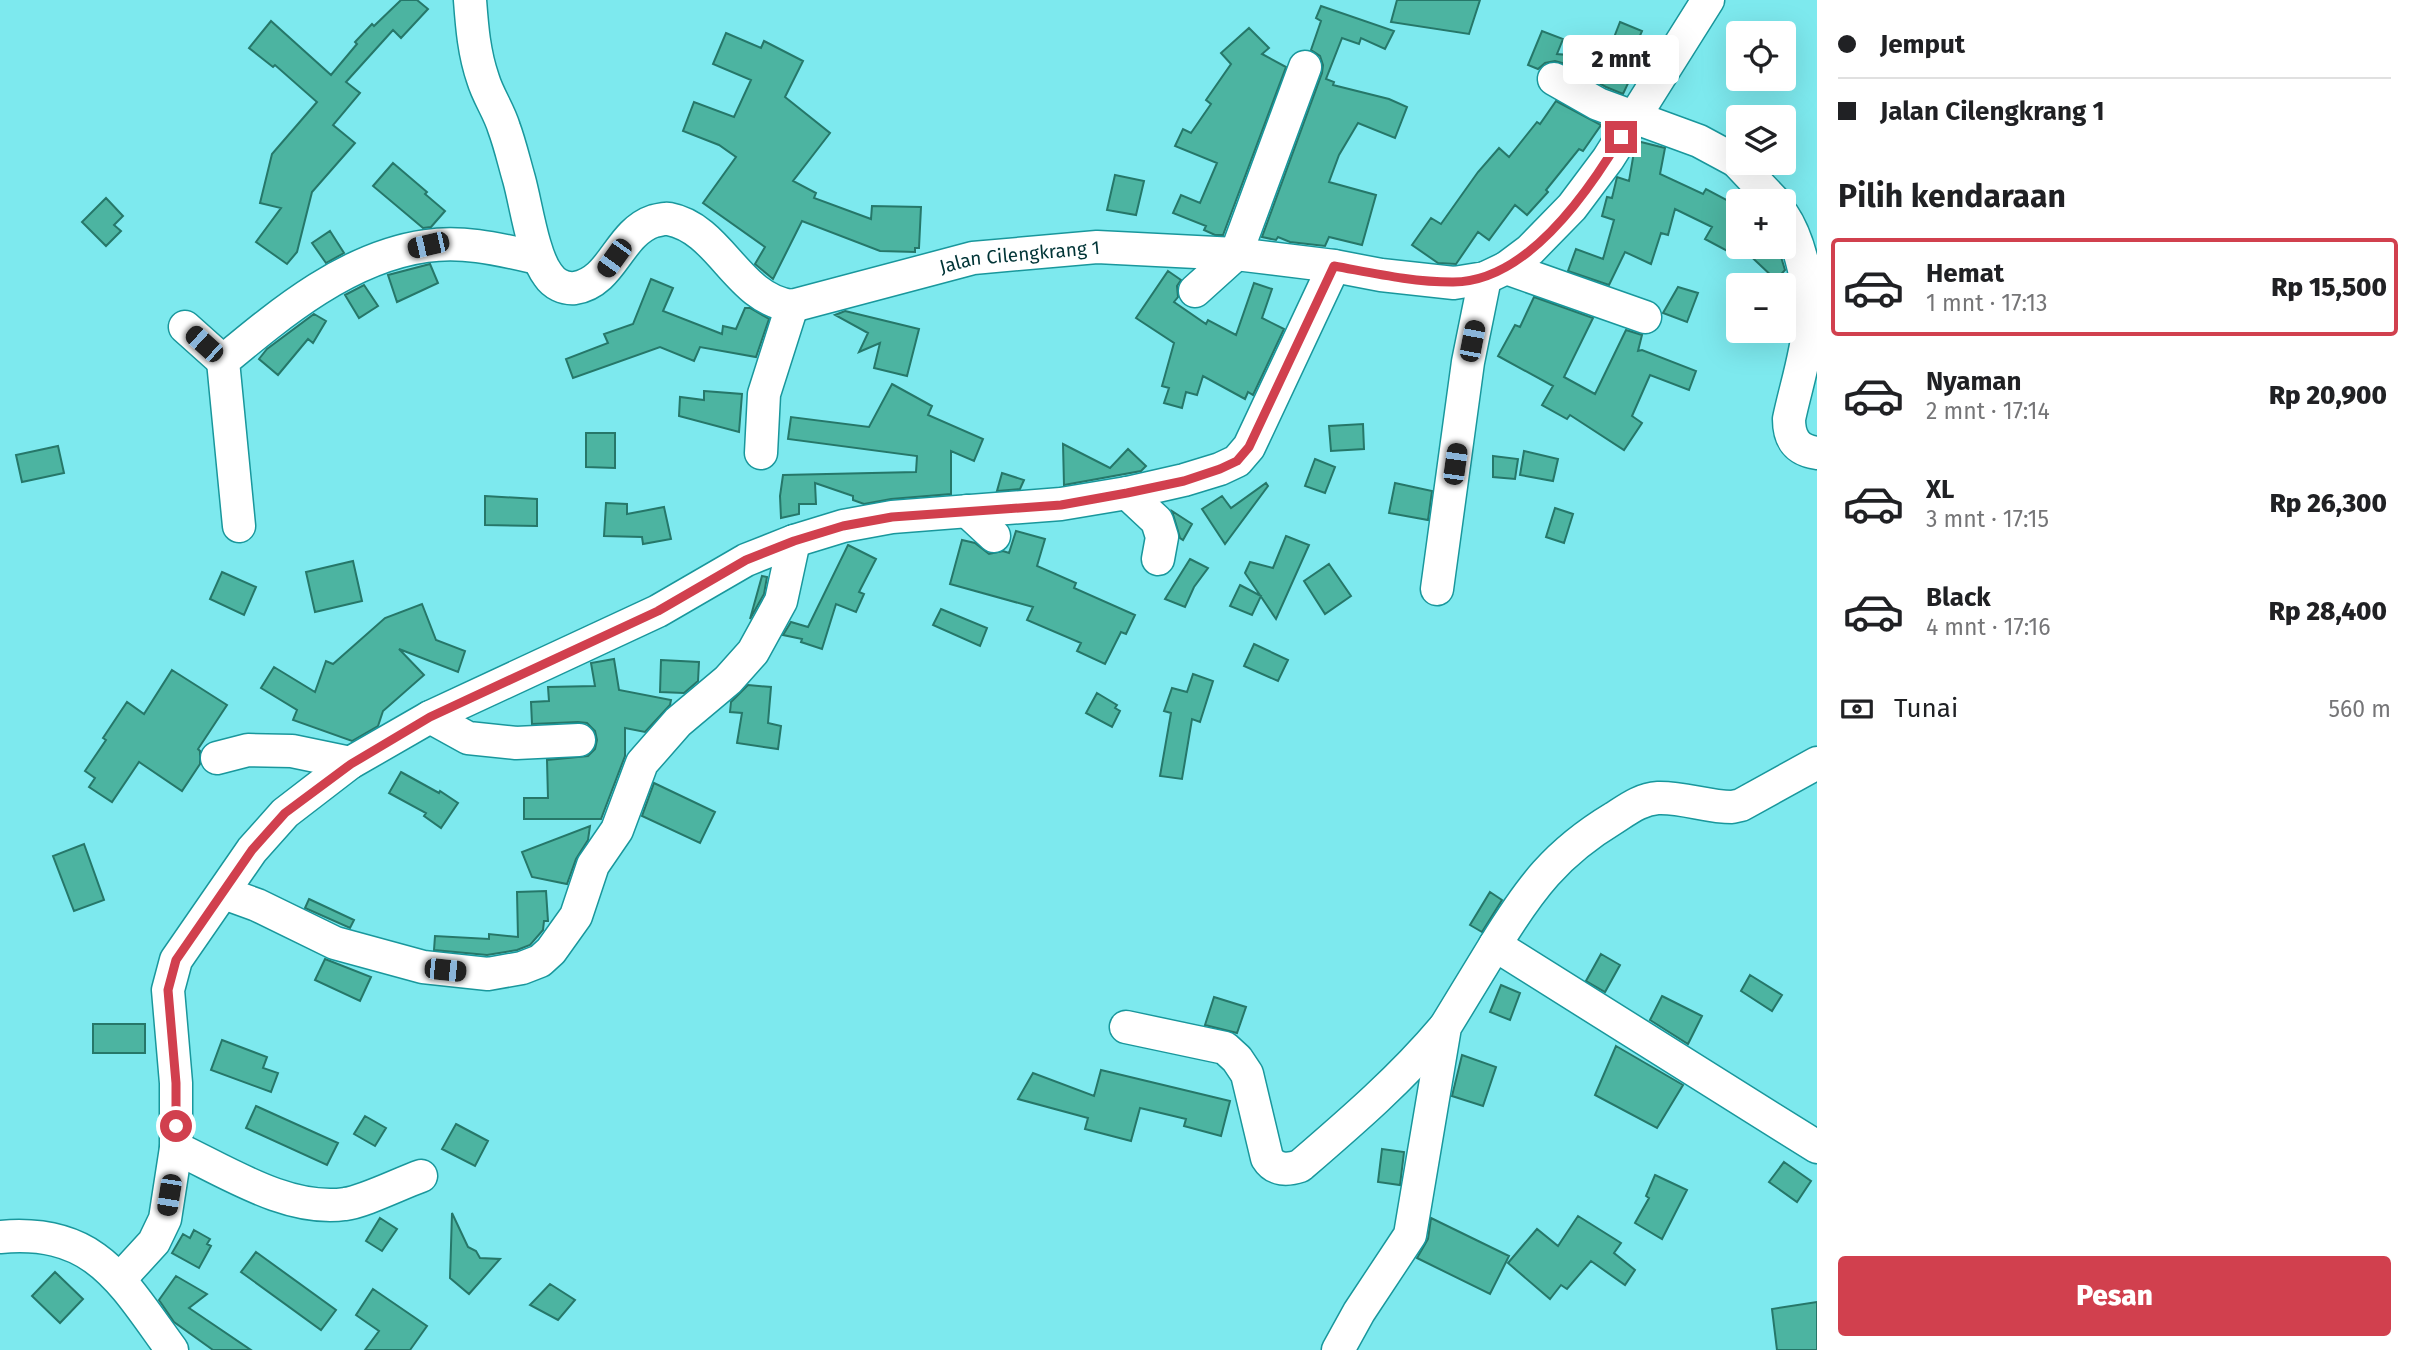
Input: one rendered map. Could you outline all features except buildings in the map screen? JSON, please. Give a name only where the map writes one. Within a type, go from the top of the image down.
[{"type":"street","points":[[470,0],[472,36],[483,79],[504,126],[538,258],[549,277],[561,287],[572,289],[585,286],[597,279],[629,236],[648,223],[666,218],[682,222],[708,241],[751,288],[781,305],[792,306],[764,394],[761,453]]},
{"type":"street","points":[[1437,589],[1468,362],[1496,273],[1530,250],[1572,207],[1608,159],[1708,0]]},
{"type":"street","points":[[1195,291],[1236,254],[1305,67]]},
{"type":"street","points":[[1554,79],[1598,104],[1699,141],[1726,156]]},
{"type":"street","points":[[1750,175],[1763,189]]},
{"type":"street","points":[[223,361],[281,312],[344,274],[393,254],[428,245],[485,246],[538,258]]},
{"type":"street","points":[[1796,245],[1804,270],[1810,323],[1789,419],[1789,432],[1795,442],[1808,451],[1817,453]]},
{"type":"street","name":"Jalan Cilengkrang 1","points":[[792,306],[973,258],[1097,247],[1236,254],[1454,283],[1496,273]]},
{"type":"street","points":[[120,1279],[155,1242],[165,1219],[176,1148],[176,1083],[168,990],[176,960],[252,850],[285,813],[351,764],[430,717],[658,611],[746,560],[794,541],[843,526],[892,517],[1061,505],[1184,481],[1237,461],[1249,447],[1334,266]]},
{"type":"street","points":[[1496,273],[1645,317]]},
{"type":"street","points":[[185,327],[223,361],[239,526]]},
{"type":"street","points":[[1127,493],[1157,521],[1162,537],[1158,559]]},
{"type":"street","points":[[967,511],[994,536]]},
{"type":"street","points":[[224,892],[335,943],[423,967],[488,974],[522,968],[540,961],[551,951],[576,916],[593,865],[617,830],[642,763],[678,723],[727,680],[753,652],[781,601],[794,541]]},
{"type":"street","points":[[430,717],[468,738],[516,743],[579,740]]},
{"type":"street","points":[[217,758],[248,750],[292,751],[351,764]]},
{"type":"street","points":[[1126,1027],[1225,1048],[1247,1074],[1267,1158],[1275,1166],[1291,1169],[1300,1166],[1372,1104],[1413,1064],[1445,1027],[1522,900],[1559,857],[1595,829],[1641,802],[1656,798],[1718,807],[1741,805],[1817,763]]},
{"type":"street","points":[[1495,944],[1817,1147]]},
{"type":"street","points":[[1338,1350],[1359,1312],[1410,1235],[1445,1027]]},
{"type":"street","points":[[176,1148],[284,1198],[317,1205],[347,1204],[421,1175]]},
{"type":"street","points":[[0,1237],[54,1238],[89,1253],[120,1279],[172,1350]]},
{"type":"route","points":[[176,1126],[176,1083],[168,990],[176,960],[252,850],[285,813],[351,764],[430,717],[658,611],[746,560],[794,541],[843,526],[892,517],[1061,505],[1184,481],[1237,461],[1249,447],[1334,266],[1381,275],[1454,283],[1485,278],[1518,260],[1553,228],[1608,159],[1621,137]]}]
